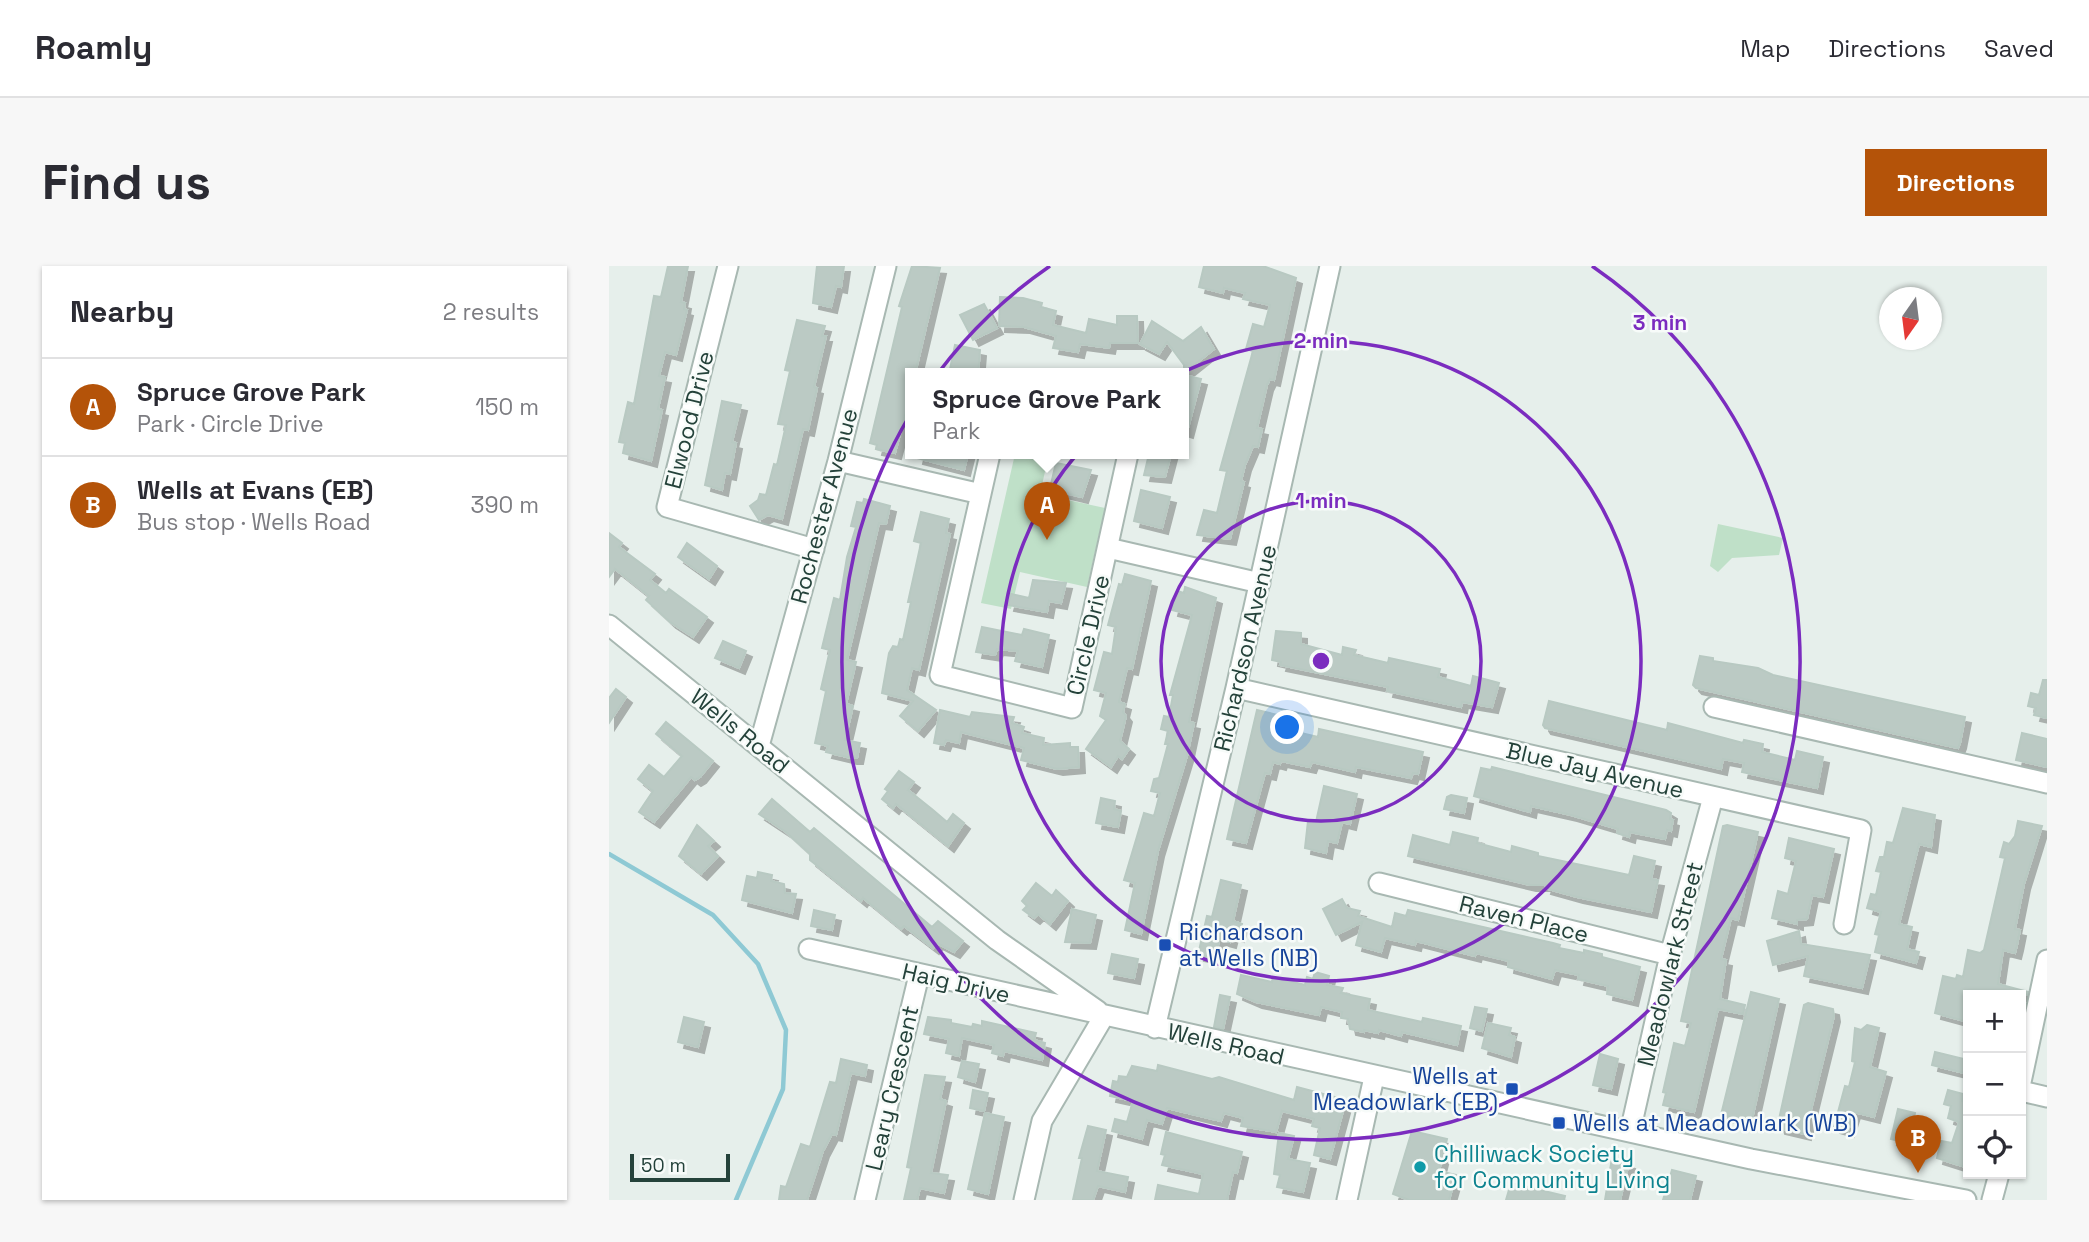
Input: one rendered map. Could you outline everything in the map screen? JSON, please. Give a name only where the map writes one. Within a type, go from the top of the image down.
[{"type":"street","name":"Elwood Drive","points":[[728,266],[667,507],[814,549]]},
{"type":"street","name":"Rochester Avenue","points":[[759,746],[838,461],[886,266]]},
{"type":"street","name":"Richardson Avenue","points":[[1155,1028],[1237,688],[1330,266]]},
{"type":"street","name":"Circle Drive","points":[[989,459],[940,675],[1072,708],[1127,459]]},
{"type":"street","points":[[838,461],[981,494]]},
{"type":"street","points":[[1108,548],[1260,583]]},
{"type":"street","name":"Wells Road","points":[[609,625],[997,940],[1104,1016],[1630,1132],[1965,1200]]},
{"type":"street","name":"Blue Jay Avenue","points":[[1237,688],[1861,830],[1844,924]]},
{"type":"street","points":[[1714,707],[2047,783]]},
{"type":"street","name":"Meadowlark Street","points":[[1630,1132],[1670,955],[1713,797]]},
{"type":"street","name":"Raven Place","points":[[1379,883],[1670,955]]},
{"type":"street","name":"Haig Drive","points":[[809,949],[1104,1016]]},
{"type":"street","points":[[2026,1059],[2047,960]]},
{"type":"street","name":"Leary Crescent","points":[[865,1200],[919,975]]},
{"type":"street","points":[[1024,1200],[1042,1121],[1104,1016]]},
{"type":"street","points":[[1347,1200],[1374,1077]]},
{"type":"street","points":[[2026,1092],[2047,1097]]},
{"type":"street","points":[[1992,1200],[1998,1179]]},
{"type":"green space","points":[[1014,459],[1048,459],[1040,494],[1105,508],[1087,587],[1020,572],[1011,609],[981,603]]},
{"type":"green space","points":[[1718,524],[1783,538],[1779,555],[1732,558],[1718,572],[1710,566]]},
{"type":"building","points":[[668,266],[688,266],[681,302],[685,303],[684,309],[687,310],[676,355],[665,352],[659,376],[665,377],[658,409],[662,410],[651,461],[623,453],[625,443],[619,442],[628,402],[634,404],[654,296],[661,297]]},
{"type":"building","points":[[817,266],[844,266],[841,287],[836,286],[831,307],[813,303]]},
{"type":"building","points":[[912,266],[940,268],[916,368],[905,368],[905,416],[895,453],[876,449],[877,445],[870,443],[902,307],[899,306]]},
{"type":"building","points":[[1204,266],[1263,266],[1296,278],[1274,380],[1270,379],[1267,385],[1257,428],[1262,429],[1258,447],[1253,446],[1245,465],[1241,481],[1244,482],[1230,539],[1197,535],[1204,510],[1217,513],[1227,471],[1220,470],[1253,351],[1246,349],[1253,324],[1264,327],[1270,305],[1243,299],[1245,293],[1224,288],[1223,293],[1199,287]]},
{"type":"building","points":[[1000,297],[1023,298],[1042,303],[1041,307],[1056,311],[1053,325],[1086,333],[1089,319],[1117,325],[1117,316],[1137,316],[1138,343],[1110,343],[1109,348],[1080,344],[1078,352],[1053,348],[1056,336],[1024,327],[999,326]]},
{"type":"building","points":[[984,304],[997,328],[973,340],[960,315]]},
{"type":"building","points":[[797,320],[825,326],[822,336],[826,336],[814,387],[817,388],[808,430],[803,429],[782,519],[768,515],[759,520],[750,506],[758,500],[760,494],[766,495],[774,464],[777,465],[786,425],[778,424],[790,371],[785,370]]},
{"type":"building","points":[[1152,321],[1183,341],[1201,327],[1214,349],[1189,369],[1184,368],[1167,342],[1159,354],[1140,344]]},
{"type":"building","points":[[955,345],[980,350],[978,368],[950,368]]},
{"type":"building","points":[[1189,376],[1201,379],[1189,424]]},
{"type":"building","points":[[722,401],[741,405],[732,442],[736,443],[730,474],[725,473],[722,490],[705,485]]},
{"type":"building","points":[[921,459],[967,459],[964,470]]},
{"type":"building","points":[[1148,459],[1170,459],[1165,477],[1144,475]]},
{"type":"building","points":[[1056,463],[1091,470],[1082,497],[1057,491],[1059,486],[1051,484]]},
{"type":"building","points":[[1141,490],[1170,497],[1162,528],[1134,521]]},
{"type":"building","points":[[864,499],[890,506],[886,524],[879,523],[847,660],[856,662],[846,704],[853,706],[845,740],[860,743],[857,758],[851,758],[826,752],[828,746],[815,743],[826,691],[821,689],[830,650],[822,648],[834,598],[840,600],[847,557],[856,527],[851,526],[857,502],[863,503]]},
{"type":"building","points":[[921,512],[949,519],[946,533],[950,534],[919,670],[912,668],[907,690],[936,710],[918,731],[900,716],[913,701],[882,693],[889,653],[893,646],[898,647],[900,639],[903,640],[921,543],[914,541]]},
{"type":"building","points":[[609,533],[622,543],[619,547],[655,574],[650,580],[666,593],[669,589],[707,617],[693,637],[670,622],[646,600],[649,596],[615,569],[609,577]]},
{"type":"building","points":[[687,543],[717,566],[709,579],[678,557]]},
{"type":"building","points":[[1125,574],[1151,581],[1132,669],[1127,668],[1119,702],[1125,704],[1123,712],[1126,716],[1120,741],[1129,749],[1122,759],[1118,756],[1111,767],[1086,749],[1106,720],[1100,716],[1106,693],[1094,690],[1104,652],[1112,654],[1116,627],[1108,625],[1119,584],[1122,585]]},
{"type":"building","points":[[1033,580],[1066,583],[1061,603],[1049,601],[1047,612],[1008,605],[1011,594],[1029,598]]},
{"type":"building","points":[[1185,587],[1216,598],[1189,722],[1194,723],[1187,756],[1158,851],[1141,934],[1125,930],[1135,883],[1124,880],[1144,813],[1154,816],[1160,793],[1151,791],[1154,779],[1159,778],[1168,744],[1165,744],[1168,731],[1161,729],[1164,716],[1169,717],[1173,695],[1170,695],[1192,615],[1172,610],[1177,591],[1184,593]]},
{"type":"building","points":[[982,627],[1022,635],[1024,629],[1049,635],[1042,667],[1015,661],[1018,651],[997,649],[995,655],[976,652]]},
{"type":"building","points":[[1276,631],[1301,633],[1301,644],[1342,655],[1343,647],[1356,650],[1354,655],[1388,663],[1389,658],[1440,669],[1438,677],[1471,686],[1473,676],[1499,683],[1492,707],[1462,702],[1461,707],[1387,691],[1388,687],[1280,665],[1281,662],[1272,660]]},
{"type":"building","points":[[723,641],[746,651],[739,668],[715,658]]},
{"type":"building","points":[[1700,656],[1713,658],[1713,661],[1758,668],[1773,675],[1965,717],[1960,743],[1958,748],[1696,688],[1693,685]]},
{"type":"building","points":[[2043,680],[2047,680],[2047,718],[2034,715],[2036,708],[2028,706],[2031,693],[2039,695]]},
{"type":"building","points":[[616,689],[626,697],[609,723],[609,698]]},
{"type":"building","points":[[1549,701],[1667,730],[1668,723],[1743,743],[1744,740],[1763,744],[1762,752],[1795,760],[1797,751],[1823,757],[1817,788],[1742,772],[1744,763],[1723,759],[1721,769],[1545,728],[1543,725]]},
{"type":"building","points":[[940,710],[970,717],[972,712],[1014,717],[1012,723],[1024,727],[1022,733],[1044,738],[1043,745],[1070,743],[1070,747],[1078,747],[1079,767],[1057,769],[1021,760],[1024,748],[961,732],[959,743],[946,740],[944,745],[934,743]]},
{"type":"building","points":[[1257,710],[1290,718],[1288,730],[1318,737],[1319,729],[1423,752],[1418,774],[1413,773],[1411,778],[1356,767],[1355,772],[1312,762],[1310,767],[1273,762],[1270,774],[1265,773],[1246,843],[1227,839]]},
{"type":"building","points":[[666,722],[713,761],[700,777],[695,780],[691,777],[654,822],[639,812],[653,791],[638,779],[649,765],[664,777],[682,756],[656,734]]},
{"type":"building","points":[[2022,733],[2047,739],[2047,767],[2016,760]]},
{"type":"building","points":[[1492,767],[1666,810],[1671,813],[1670,819],[1673,820],[1671,831],[1667,830],[1665,839],[1630,832],[1629,837],[1617,833],[1618,829],[1571,815],[1531,806],[1530,812],[1474,796],[1481,768],[1491,770]]},
{"type":"building","points":[[899,771],[914,782],[908,790],[947,822],[953,814],[964,823],[948,846],[896,804],[893,808],[882,799],[888,791],[885,789]]},
{"type":"building","points":[[1324,786],[1357,794],[1350,824],[1342,822],[1337,843],[1328,841],[1326,853],[1305,848],[1308,821],[1316,822]]},
{"type":"building","points":[[1451,795],[1467,798],[1464,813],[1444,809],[1447,797]]},
{"type":"building","points":[[1101,798],[1115,801],[1114,809],[1121,811],[1118,827],[1096,823]]},
{"type":"building","points":[[772,799],[810,832],[814,828],[932,927],[938,921],[963,941],[954,952],[937,943],[933,948],[904,926],[901,929],[863,898],[861,901],[810,860],[810,854],[786,832],[759,814]]},
{"type":"building","points":[[1903,808],[1935,815],[1931,847],[1919,844],[1899,924],[1912,927],[1907,949],[1919,952],[1916,963],[1875,952],[1879,935],[1875,934],[1881,912],[1867,908],[1871,894],[1876,895],[1881,872],[1876,871],[1880,857],[1884,857],[1887,842],[1893,843]]},
{"type":"building","points":[[2018,821],[2042,826],[2024,884],[2015,929],[2020,930],[2015,953],[2003,950],[1998,984],[2020,990],[1963,990],[1963,1021],[1935,1013],[1943,976],[1956,979],[1957,975],[1963,977],[1968,950],[1980,953],[1984,950],[2005,858],[2000,857],[2004,842],[2009,844],[2015,836]]},
{"type":"building","points":[[697,825],[714,841],[708,846],[718,856],[701,874],[679,856]]},
{"type":"building","points":[[1723,826],[1758,832],[1738,920],[1731,918],[1721,959],[1726,960],[1720,999],[1745,1005],[1743,1014],[1718,1009],[1694,1112],[1663,1105],[1666,1093],[1663,1092],[1674,1043],[1685,1046],[1691,1023],[1681,1021]]},
{"type":"building","points":[[1453,832],[1478,838],[1477,843],[1511,852],[1512,846],[1538,853],[1538,856],[1629,875],[1634,856],[1655,861],[1651,879],[1658,880],[1651,912],[1577,897],[1545,888],[1546,885],[1530,885],[1408,856],[1413,835],[1450,845]]},
{"type":"building","points":[[1789,838],[1834,849],[1823,897],[1812,895],[1807,919],[1797,920],[1797,924],[1772,918],[1778,891],[1788,894],[1796,861],[1785,858]]},
{"type":"building","points":[[758,872],[772,875],[771,881],[784,884],[785,893],[796,894],[792,913],[742,900],[747,876],[757,878]]},
{"type":"building","points":[[1221,880],[1241,885],[1233,921],[1242,924],[1238,936],[1232,934],[1230,942],[1219,939],[1217,952],[1211,958],[1198,955],[1207,916],[1212,917]]},
{"type":"building","points":[[1036,883],[1052,896],[1056,890],[1068,901],[1050,924],[1038,914],[1034,918],[1023,910],[1027,906],[1022,901]]},
{"type":"building","points":[[1342,899],[1347,908],[1360,911],[1358,916],[1392,927],[1395,913],[1406,916],[1408,910],[1553,943],[1560,945],[1559,948],[1602,954],[1602,957],[1640,967],[1632,1000],[1607,994],[1608,986],[1578,979],[1579,975],[1555,970],[1552,979],[1508,967],[1509,961],[1476,953],[1475,956],[1416,941],[1415,945],[1385,938],[1381,952],[1356,945],[1362,922],[1336,935],[1323,909]]},
{"type":"building","points":[[1072,909],[1096,915],[1090,943],[1065,942]]},
{"type":"building","points":[[814,910],[835,915],[832,930],[811,926]]},
{"type":"building","points":[[1799,931],[1801,944],[1870,955],[1862,988],[1804,976],[1808,956],[1773,965],[1767,941]]},
{"type":"building","points":[[1112,954],[1138,959],[1134,978],[1108,973]]},
{"type":"building","points":[[1315,972],[1329,976],[1327,985],[1343,988],[1341,993],[1370,999],[1368,1010],[1422,1022],[1423,1018],[1461,1026],[1457,1045],[1402,1032],[1401,1036],[1379,1030],[1378,1033],[1350,1029],[1348,1019],[1341,1018],[1342,1012],[1321,1007],[1319,1015],[1256,1002],[1237,994],[1241,975],[1272,982],[1273,977],[1305,985],[1307,977],[1313,979]]},
{"type":"building","points":[[1751,992],[1779,999],[1752,1119],[1748,1121],[1721,1115]]},
{"type":"building","points":[[1220,995],[1230,997],[1223,1029],[1214,1027]]},
{"type":"building","points":[[1808,1003],[1833,1009],[1834,1016],[1805,1134],[1779,1128],[1778,1124],[1804,1005]]},
{"type":"building","points":[[1475,1007],[1487,1009],[1482,1031],[1470,1028]]},
{"type":"building","points":[[684,1017],[704,1022],[698,1047],[678,1042]]},
{"type":"building","points":[[928,1017],[951,1020],[951,1023],[972,1027],[973,1024],[982,1026],[982,1021],[1036,1033],[1034,1040],[1045,1043],[1042,1060],[1004,1051],[1003,1056],[992,1053],[994,1045],[962,1038],[959,1056],[946,1053],[949,1039],[924,1034]]},
{"type":"building","points":[[1488,1023],[1511,1028],[1509,1035],[1515,1037],[1511,1057],[1482,1048]]},
{"type":"building","points":[[1867,1025],[1879,1028],[1870,1067],[1886,1072],[1874,1117],[1854,1112],[1848,1131],[1834,1127],[1845,1086],[1849,1087],[1855,1062],[1852,1061],[1855,1028],[1861,1030]]},
{"type":"building","points":[[1935,1052],[1963,1059],[1963,1073],[1932,1065]]},
{"type":"building","points":[[1600,1054],[1618,1059],[1611,1089],[1593,1085]]},
{"type":"building","points":[[841,1059],[867,1065],[865,1076],[851,1073],[836,1135],[832,1134],[823,1151],[807,1200],[779,1200],[781,1186],[786,1187],[801,1144],[810,1147],[830,1082],[836,1083]]},
{"type":"building","points":[[962,1061],[979,1064],[975,1082],[958,1077]]},
{"type":"building","points":[[1158,1065],[1212,1079],[1219,1077],[1294,1100],[1297,1087],[1346,1100],[1330,1159],[1314,1155],[1320,1128],[1312,1126],[1314,1119],[1282,1111],[1276,1132],[1241,1126],[1243,1118],[1224,1113],[1221,1121],[1167,1108],[1162,1124],[1147,1120],[1142,1139],[1112,1131],[1115,1119],[1127,1122],[1133,1101],[1110,1096],[1113,1081],[1118,1082],[1119,1076],[1127,1077],[1132,1066],[1157,1071]]},
{"type":"building","points":[[925,1075],[945,1077],[940,1099],[946,1101],[931,1173],[948,1175],[944,1193],[920,1188],[917,1200],[904,1200],[911,1168],[907,1167]]},
{"type":"building","points":[[973,1090],[988,1093],[984,1111],[970,1108]]},
{"type":"building","points":[[1948,1090],[1963,1094],[1963,1166],[1937,1158],[1941,1141],[1952,1143],[1959,1122],[1948,1118],[1951,1106],[1944,1104]]},
{"type":"building","points":[[1898,1109],[1915,1113],[1908,1143],[1891,1139]]},
{"type":"building","points":[[985,1113],[1004,1117],[988,1194],[968,1189]]},
{"type":"building","points":[[1088,1126],[1106,1130],[1097,1171],[1128,1177],[1125,1192],[1098,1186],[1093,1200],[1073,1200],[1082,1158],[1079,1158]]},
{"type":"building","name":"Chilliwack Society for Community Living","points":[[1412,1131],[1447,1139],[1439,1171],[1456,1175],[1449,1200],[1409,1200],[1393,1194]]},
{"type":"building","points":[[1166,1132],[1242,1152],[1237,1173],[1233,1172],[1227,1200],[1155,1200],[1158,1185],[1199,1194],[1203,1174],[1162,1165],[1165,1155],[1161,1154]]},
{"type":"building","points":[[1279,1133],[1294,1136],[1288,1159],[1310,1163],[1303,1192],[1277,1187],[1280,1175],[1274,1174]]},
{"type":"building","points":[[1612,1158],[1629,1163],[1620,1200],[1605,1200]]},
{"type":"building","points":[[1672,1170],[1696,1176],[1690,1200],[1663,1200]]},
{"type":"building","points":[[1511,1183],[1565,1196],[1564,1200],[1506,1200]]},
{"type":"waterway","points":[[609,854],[713,915],[758,964],[786,1030],[783,1089],[736,1200]]},
{"type":"place","name":"Spruce Grove Park","points":[[1047,540]]},
{"type":"place","name":"Richardson at Wells (NB)","points":[[1165,945]]},
{"type":"place","name":"Wells at Meadowlark (EB)","points":[[1512,1089]]},
{"type":"place","name":"Wells at Meadowlark (WB)","points":[[1559,1123]]},
{"type":"place","name":"Chilliwack Society for Community Living","points":[[1420,1167]]},
{"type":"place","name":"Wells at Evans (EB)","points":[[1918,1173]]}]
